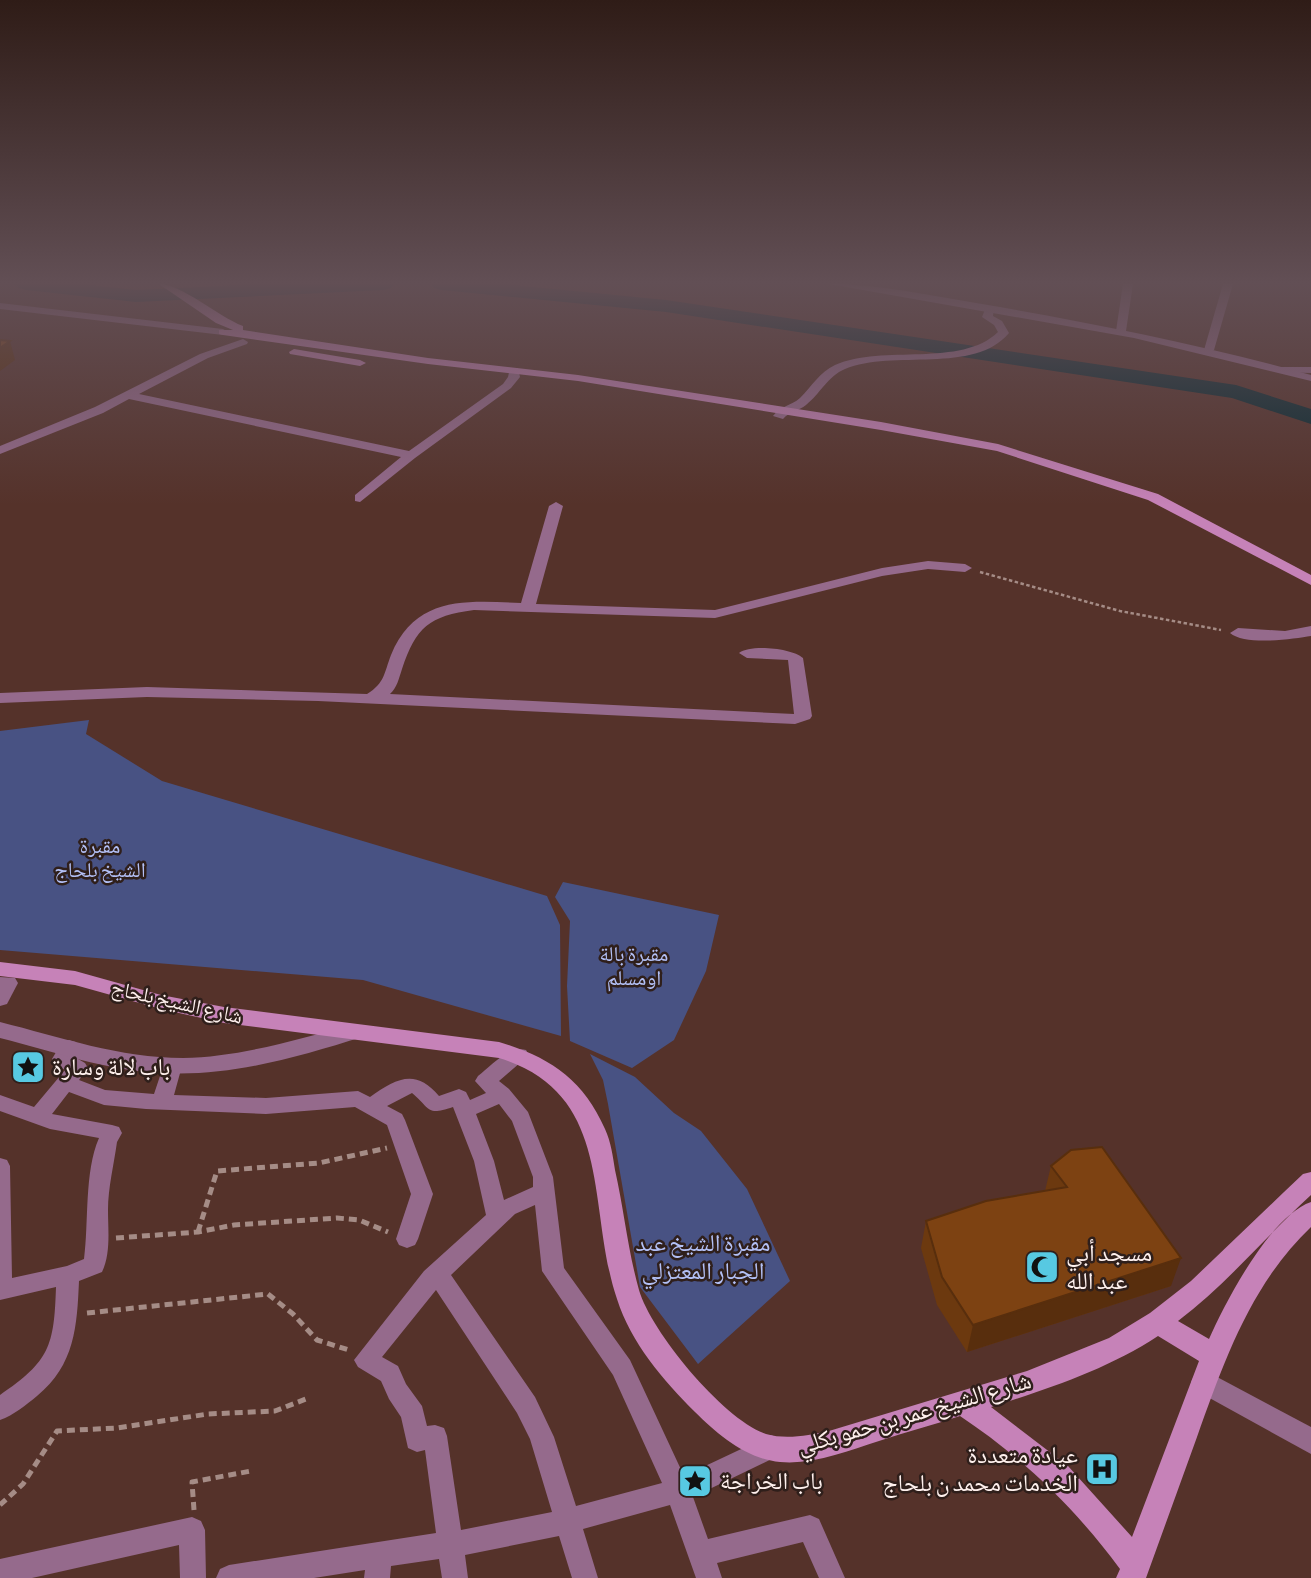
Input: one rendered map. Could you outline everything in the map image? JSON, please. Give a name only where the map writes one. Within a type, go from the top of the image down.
[{"type":"main road","points":[[332,358],[346,361],[514,373],[781,413],[801,413],[1008,457],[1180,513],[1311,580]]},
{"type":"main road","name":"شارع الشيخ بلحاج","points":[[0,969],[87,980],[161,1002],[223,1015],[355,1032]]},
{"type":"main road","name":"شارع الشيخ عمر بن حمو بكلي","points":[[355,1032],[473,1045],[519,1055],[545,1068],[565,1085],[583,1108],[595,1130],[625,1290],[636,1317],[664,1359],[723,1422],[743,1437],[771,1447],[810,1447],[964,1404],[1104,1353],[1178,1308],[1268,1219],[1311,1181]]},
{"type":"main road","points":[[1133,1572],[1213,1356],[1256,1275],[1279,1242],[1311,1212]]},
{"type":"main road","points":[[1231,1258],[1256,1275]]},
{"type":"main road","points":[[1158,1322],[1213,1356]]},
{"type":"main road","points":[[964,1404],[1021,1442],[1074,1488],[1106,1525],[1133,1572]]},
{"type":"street","points":[[0,450],[131,396],[201,358]]},
{"type":"street","points":[[801,413],[826,376],[853,362],[882,358]]},
{"type":"street","points":[[1237,358],[1311,378]]},
{"type":"street","points":[[1282,370],[1311,370]]},
{"type":"street","points":[[360,498],[411,455],[508,386],[514,373]]},
{"type":"street","points":[[131,396],[411,455]]},
{"type":"street","points":[[527,608],[556,506]]},
{"type":"street","points":[[371,698],[387,688],[406,637],[419,621],[447,609],[527,608],[715,614],[882,572],[928,565],[965,568]]},
{"type":"street","points":[[1238,633],[1285,636],[1311,631]]},
{"type":"street","points":[[0,698],[147,692],[318,696],[344,700],[371,698],[795,719],[804,716],[795,658],[786,654],[747,653]]},
{"type":"street","points":[[0,983],[9,983],[0,999]]},
{"type":"street","points":[[0,1030],[146,1064],[172,1066],[212,1065],[252,1058],[355,1032]]},
{"type":"street","points":[[38,1116],[78,1068],[62,1059],[69,1047]]},
{"type":"street","points":[[519,1055],[485,1081],[502,1094],[521,1118],[543,1177],[553,1271],[622,1368],[678,1491],[705,1566],[810,1528],[832,1578]]},
{"type":"street","points":[[162,1101],[172,1066]]},
{"type":"street","points":[[64,1083],[104,1097],[162,1101],[265,1106],[358,1099],[395,1120],[422,1194],[407,1239]]},
{"type":"street","points":[[370,1108],[381,1098],[415,1085],[435,1105],[459,1097],[484,1161],[497,1216]]},
{"type":"street","points":[[466,1110],[502,1094]]},
{"type":"street","points":[[0,1103],[50,1121],[112,1133],[107,1142],[101,1183],[94,1265],[68,1275],[1,1289],[0,1167]]},
{"type":"street","points":[[455,1578],[435,1436],[417,1440],[413,1414],[397,1391],[390,1374],[366,1360],[437,1273],[462,1253],[497,1216],[507,1208],[545,1191]]},
{"type":"street","points":[[437,1273],[526,1405],[542,1437],[585,1578]]},
{"type":"street","points":[[0,1409],[32,1388],[49,1373],[59,1357],[66,1315],[68,1275]]},
{"type":"street","points":[[1204,1382],[1311,1441]]},
{"type":"street","points":[[229,1578],[378,1567],[450,1542],[503,1536],[678,1491],[771,1447]]},
{"type":"street","points":[[0,1572],[192,1530],[193,1578]]},
{"type":"path","points":[[965,568],[1120,611],[1238,633]]},
{"type":"path","points":[[198,1232],[216,1171],[319,1163],[402,1144]]},
{"type":"path","points":[[96,1240],[144,1234],[198,1232],[234,1225],[337,1218],[359,1220],[407,1239]]},
{"type":"path","points":[[66,1315],[268,1294],[293,1314],[317,1340],[339,1345],[366,1360]]},
{"type":"path","points":[[0,1505],[23,1484],[57,1431],[117,1428],[208,1414],[275,1412],[306,1399]]},
{"type":"path","points":[[192,1530],[195,1501],[192,1482],[251,1471]]},
{"type":"green space","name":"مقبرة الشيخ بلحاج","points":[[89,720],[86,734],[162,781],[547,896],[560,925],[561,1036],[363,980],[0,950],[0,731]]},
{"type":"green space","name":"مقبرة بالة اومسلم","points":[[563,882],[719,915],[706,971],[674,1040],[632,1068],[570,1041],[567,986],[570,921],[555,897]]},
{"type":"green space","name":"مقبرة الشيخ عبد الجبار المعتزلي","points":[[590,1054],[635,1077],[674,1113],[701,1131],[747,1189],[790,1281],[698,1364],[640,1287],[603,1080]]},
{"type":"building","name":"مسجد أبي عبد الله","points":[[1102,1147],[1181,1258],[973,1325],[942,1277],[926,1221],[986,1201],[1067,1187],[1051,1166],[1071,1150]]},
{"type":"waterway","points":[[1008,358],[1236,392],[1311,417]]},
{"type":"place","name":"باب لالة وسارة","points":[[28,1067]]},
{"type":"place","name":"مسجد أبي عبد الله","points":[[1042,1267]]},
{"type":"place","name":"عيادة متعددة الخدمات محمد ن بلحاج","points":[[1102,1469]]},
{"type":"place","name":"باب الخراجة","points":[[695,1481]]}]
